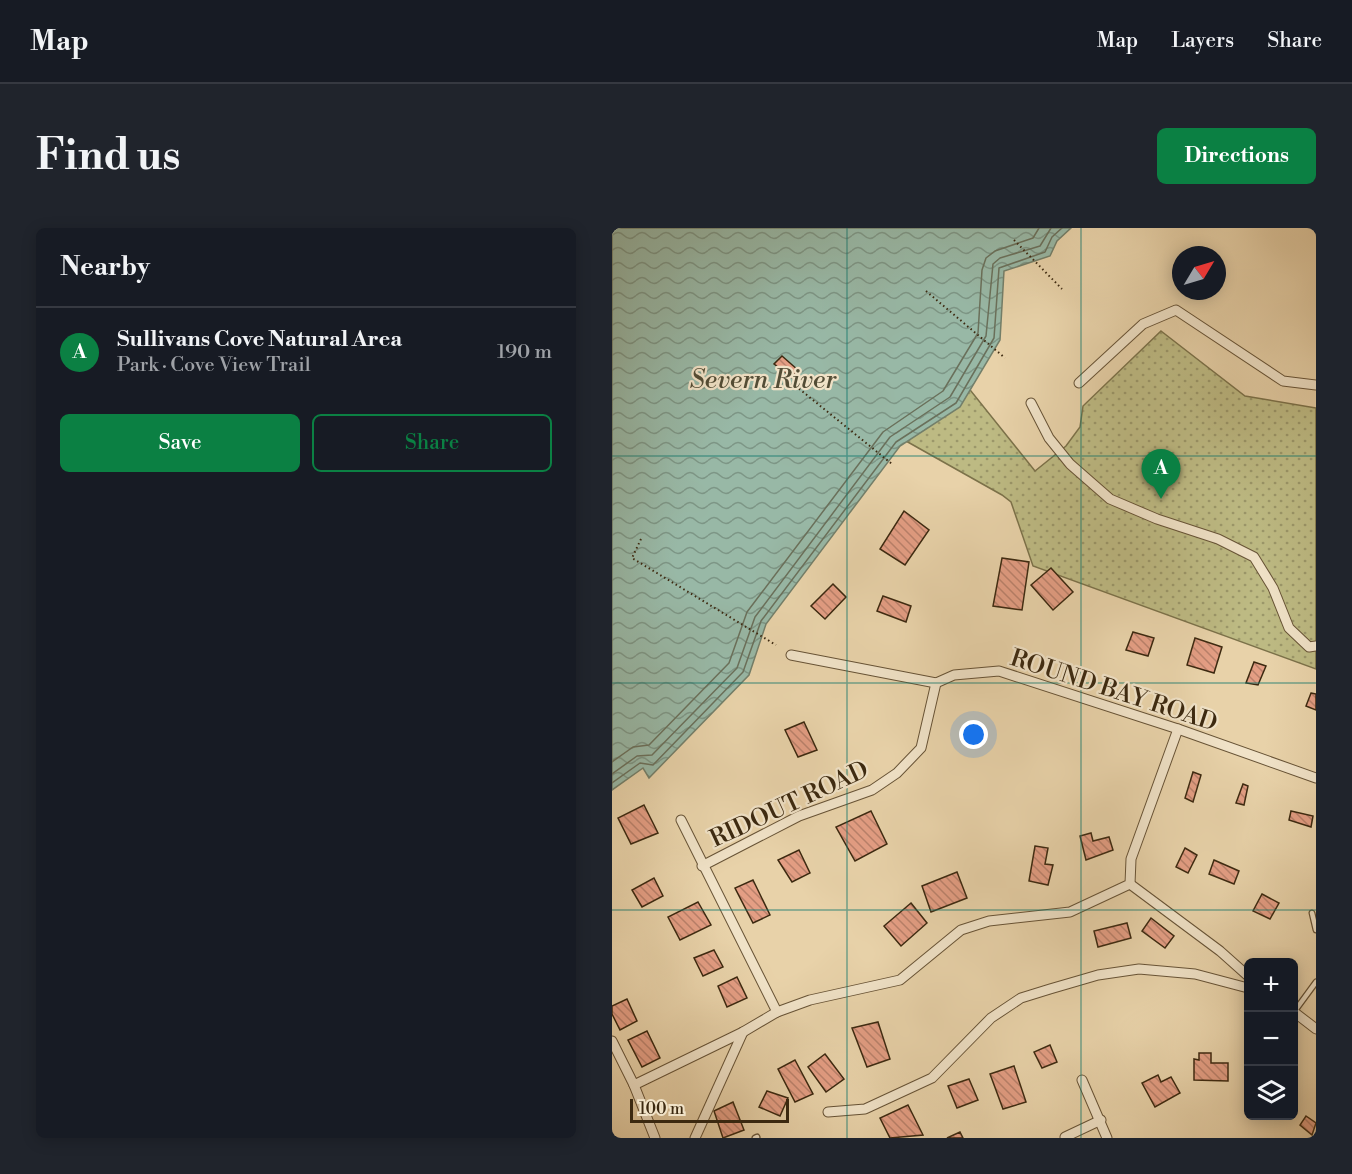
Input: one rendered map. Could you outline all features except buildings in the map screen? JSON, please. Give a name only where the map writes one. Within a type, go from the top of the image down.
[{"type":"street","points":[[1079,383],[1143,324],[1176,310],[1283,381],[1316,385]]},
{"type":"street","points":[[1031,403],[1049,438],[1071,464],[1110,500],[1157,519],[1218,539],[1254,557],[1274,588],[1289,628],[1309,647],[1316,646]]},
{"type":"street","name":"ROUND BAY ROAD","points":[[791,655],[936,683],[954,675],[999,671],[1179,729],[1316,778]]},
{"type":"street","name":"RIDOUT ROAD","points":[[702,866],[799,816],[872,790],[897,773],[921,748],[936,683]]},
{"type":"street","points":[[1130,884],[1131,859],[1179,729]]},
{"type":"street","points":[[681,820],[777,1012]]},
{"type":"street","points":[[1130,884],[1220,951],[1244,972]]},
{"type":"street","points":[[634,1085],[743,1032],[777,1012],[810,1000],[900,980],[961,930],[997,920],[1070,912],[1130,884]]},
{"type":"street","points":[[828,1112],[865,1109],[932,1078],[991,1018],[1021,998],[1050,989],[1098,975],[1139,969],[1195,974],[1244,987]]},
{"type":"street","points":[[1298,1015],[1316,1029]]},
{"type":"street","points":[[695,1138],[743,1032]]},
{"type":"street","points":[[612,1041],[634,1085],[655,1138]]},
{"type":"street","points":[[1082,1080],[1107,1138]]},
{"type":"street","points":[[1065,1137],[1101,1120]]},
{"type":"lane","points":[[1312,913],[1316,930]]},
{"type":"lane","points":[[1298,1007],[1316,982]]},
{"type":"path","points":[[1014,240],[1062,289]]},
{"type":"path","points":[[926,291],[1005,358]]},
{"type":"path","points":[[792,383],[892,464]]},
{"type":"path","points":[[641,540],[632,558],[776,645]]},
{"type":"shaded area","points":[[1161,331],[1245,396],[1316,408],[1316,669],[1033,566],[1011,502],[906,441],[967,386],[1035,471],[1066,446],[1080,427],[1083,406]]},
{"type":"water","name":"Severn River","points":[[612,228],[1071,228],[1057,241],[1050,256],[1004,271],[1000,340],[960,407],[900,446],[766,624],[749,675],[649,778],[643,768],[612,790]]},
{"type":"place","name":"Sullivans Cove Natural Area","points":[[1161,499]]}]
